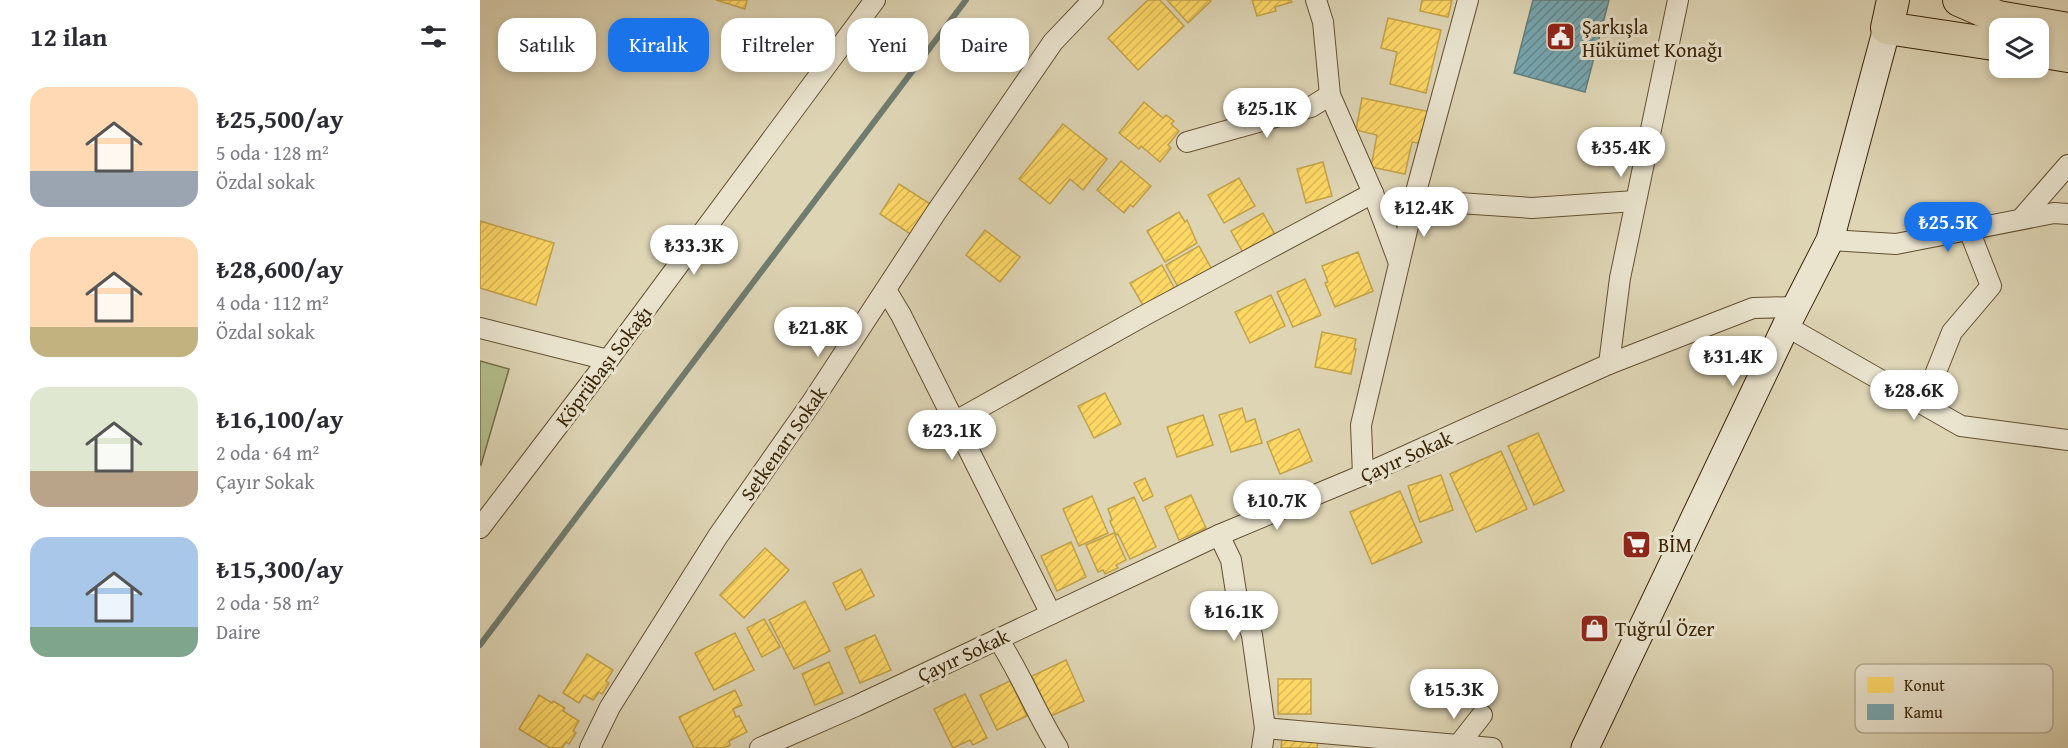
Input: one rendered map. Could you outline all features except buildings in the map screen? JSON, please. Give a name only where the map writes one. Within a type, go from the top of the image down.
[{"type":"main road","points":[[1959,0],[1998,17],[2068,29]]},
{"type":"main road","points":[[1585,748],[1830,240],[1890,14],[1989,42]]},
{"type":"main road","points":[[2049,53],[2068,56]]},
{"type":"street","name":"Köprübaşı Sokağı","points":[[480,528],[608,360],[875,0]]},
{"type":"street","name":"Setkenarı Sokak","points":[[590,748],[610,707],[718,536],[812,402],[935,214],[1053,42],[1093,0]]},
{"type":"street","points":[[1316,0],[1323,22],[1330,95],[1373,193],[1399,263]]},
{"type":"street","points":[[1363,476],[1361,425],[1414,200],[1468,0]]},
{"type":"street","points":[[1609,364],[1620,278],[1678,0]]},
{"type":"street","points":[[1187,142],[1311,107],[1330,95]]},
{"type":"street","points":[[2021,219],[2068,165]]},
{"type":"street","points":[[954,422],[1147,314],[1373,193]]},
{"type":"street","points":[[1414,200],[1532,208],[1635,201]]},
{"type":"street","points":[[1830,240],[1896,244],[2054,213],[2068,214]]},
{"type":"street","points":[[1932,410],[1934,377],[1952,332],[1991,286],[1969,230]]},
{"type":"street","points":[[886,290],[901,315],[1051,614]]},
{"type":"street","name":"Çayır Sokak","points":[[760,748],[801,740],[998,639],[1219,535],[1363,476],[1609,364],[1753,308],[1791,317]]},
{"type":"street","points":[[1791,317],[1932,410],[1961,426],[2068,440]]},
{"type":"street","points":[[480,328],[608,360]]},
{"type":"street","points":[[1219,535],[1231,560],[1236,592],[1252,635],[1265,728],[1262,748]]},
{"type":"street","points":[[998,639],[1016,667],[1041,721],[1058,748]]},
{"type":"street","points":[[1457,746],[1482,715]]},
{"type":"street","points":[[1265,728],[1492,748]]},
{"type":"green space","points":[[480,361],[509,369],[481,465],[480,464]]},
{"type":"waterway","points":[[480,645],[966,0]]},
{"type":"place","name":"Şarkışla Hükümet Konağı","points":[[1561,37]]},
{"type":"place","name":"BİM","points":[[1637,544]]},
{"type":"place","name":"Tuğrul Özer","points":[[1594,628]]}]
